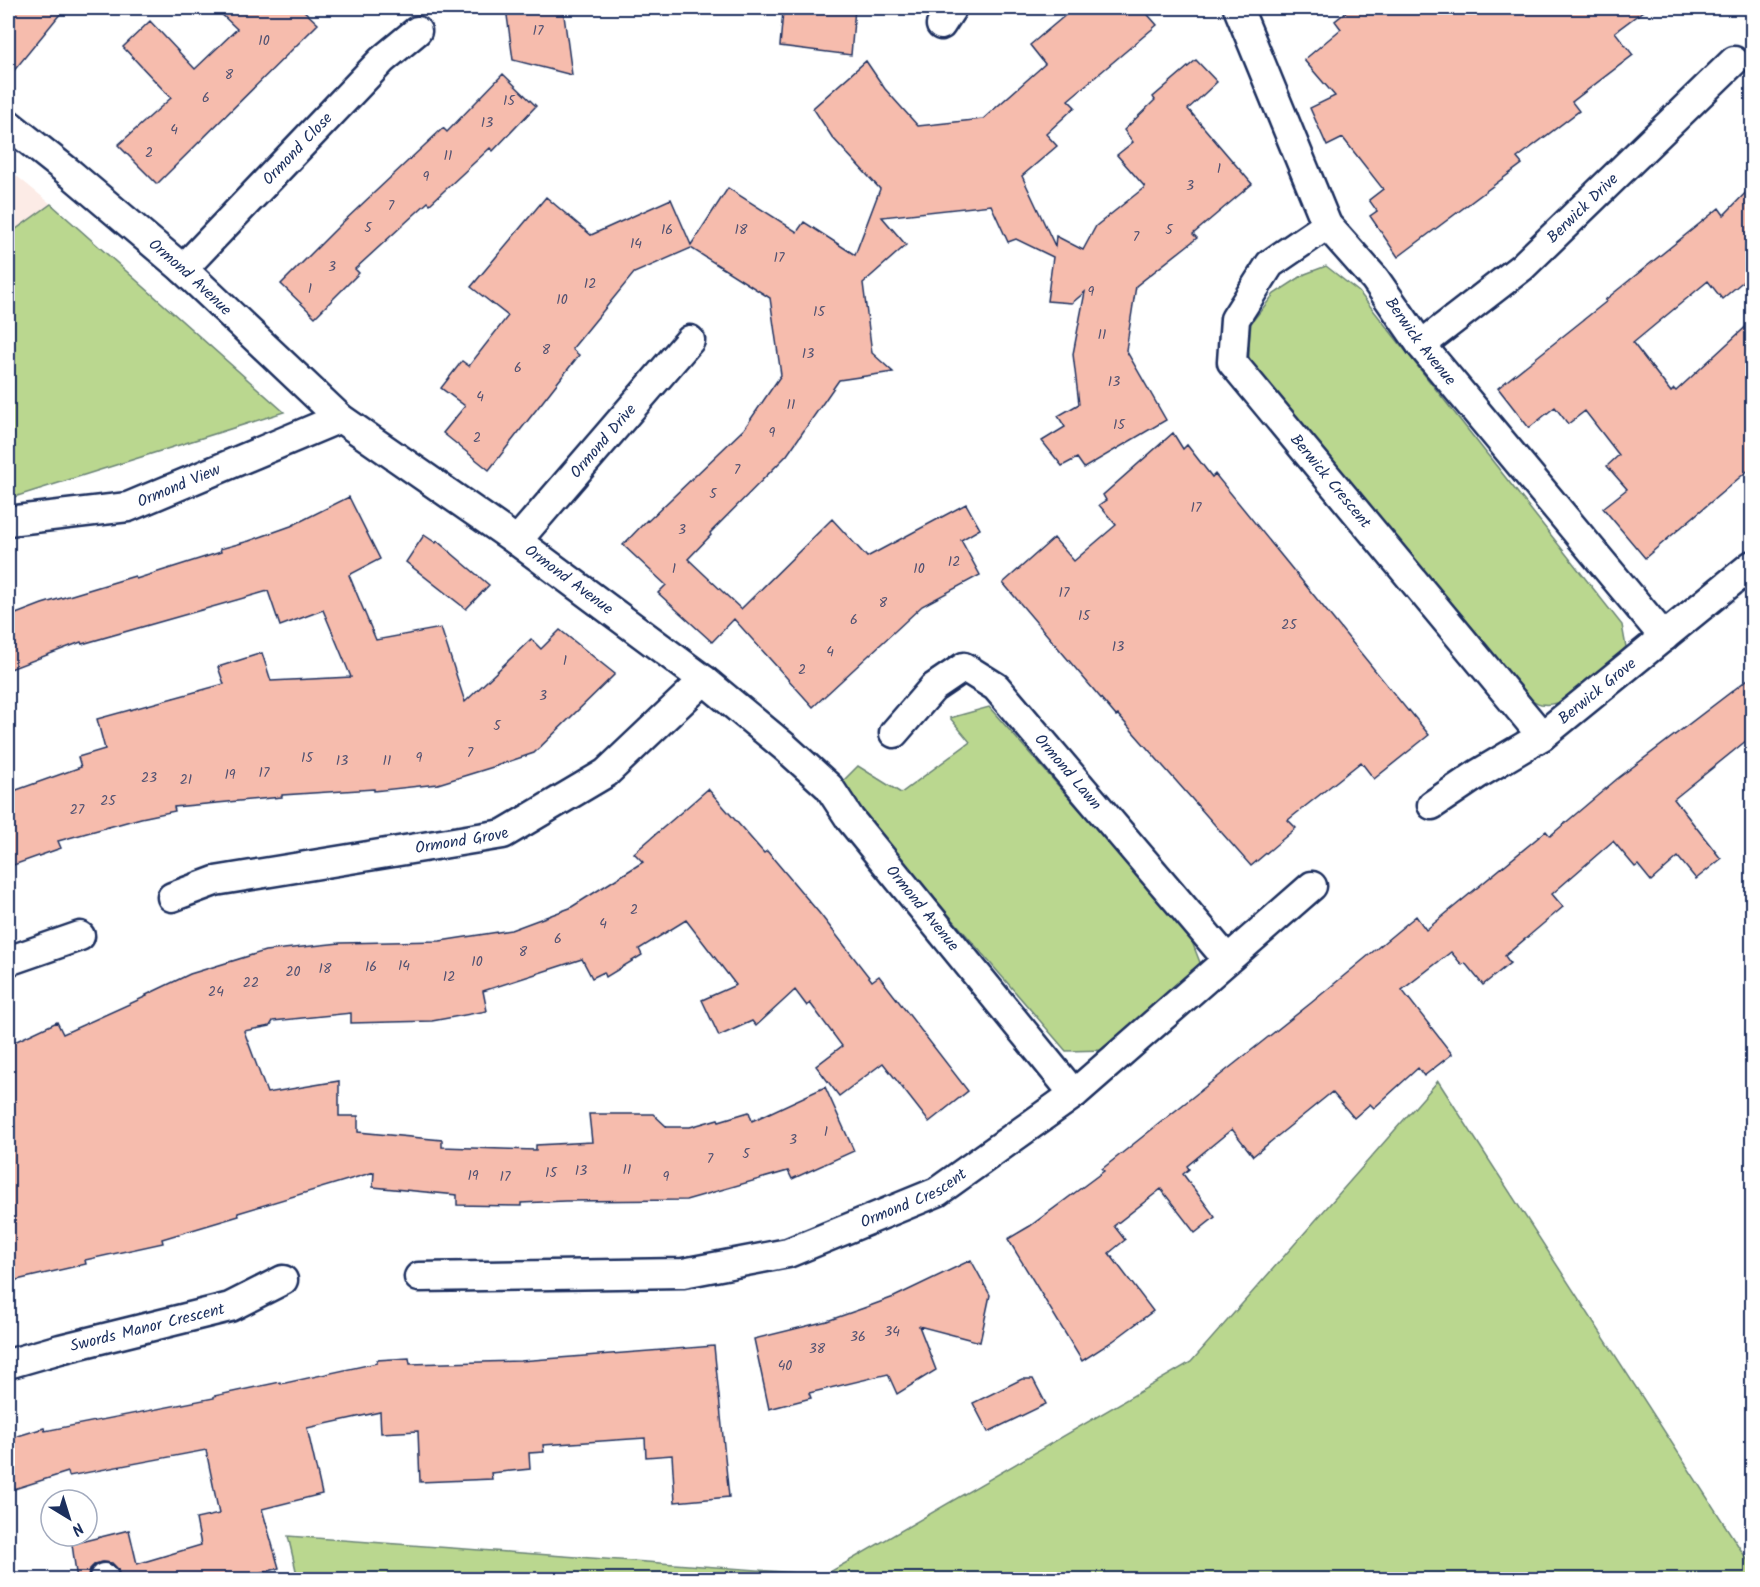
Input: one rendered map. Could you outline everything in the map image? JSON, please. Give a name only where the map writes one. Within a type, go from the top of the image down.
[{"type":"street","name":"Berwick Avenue","points":[[1238,8],[1328,225],[1375,279],[1421,345],[1665,637]]},
{"type":"street","name":"Ormond Close","points":[[183,269],[382,60],[417,32]]},
{"type":"street","name":"Berwick Drive","points":[[1421,345],[1522,267],[1734,61]]},
{"type":"street","name":"Ormond Avenue","points":[[8,124],[183,269],[340,418],[517,541],[704,680],[829,787],[850,819],[1074,1094]]},
{"type":"street","name":"Berwick Crescent","points":[[1328,225],[1270,264],[1235,318],[1232,362],[1542,736]]},
{"type":"street","name":"Ormond Drive","points":[[517,541],[690,340]]},
{"type":"street","name":"Ormond View","points":[[8,521],[128,507],[340,418]]},
{"type":"street","name":"Berwick Grove","points":[[1432,805],[1478,774],[1542,736],[1752,565]]},
{"type":"street","name":"Ormond Lawn","points":[[894,733],[933,688],[964,667],[996,687],[1227,959]]},
{"type":"street","name":"Ormond Grove","points":[[172,897],[215,881],[503,834],[606,773],[704,680]]},
{"type":"street","name":"Ormond Crescent","points":[[419,1277],[683,1273],[788,1253],[937,1192],[1074,1094],[1312,886]]},
{"type":"street","points":[[8,961],[80,936]]},
{"type":"street","name":"Swords Manor Crescent","points":[[8,1364],[230,1307],[283,1280]]},
{"type":"shaded area","points":[[8,169],[51,204],[8,235]]},
{"type":"green space","points":[[51,204],[284,412],[8,499],[8,235]]},
{"type":"green space","points":[[1326,266],[1359,292],[1622,625],[1626,647],[1599,676],[1577,694],[1553,704],[1541,704],[1528,697],[1249,361],[1251,323],[1274,294],[1305,274]]},
{"type":"green space","points":[[989,707],[1189,934],[1201,965],[1106,1050],[1066,1051],[838,786],[858,766],[901,793],[970,742],[950,718]]},
{"type":"green space","points":[[1438,1081],[1752,1567],[1752,1579],[298,1579],[288,1536],[825,1575],[1191,1362]]},
{"type":"building","points":[[8,8],[65,8],[8,78]]},
{"type":"building","points":[[215,8],[301,8],[318,24],[157,184],[118,145],[171,98],[123,47],[150,21],[195,69],[237,29]]},
{"type":"building","points":[[506,8],[563,8],[572,75],[513,60]]},
{"type":"building","points":[[803,8],[855,8],[851,55],[780,46],[783,11],[802,13]]},
{"type":"building","points":[[1074,8],[1142,8],[1157,25],[1068,100],[1075,107],[1046,134],[1057,146],[1022,176],[1055,246],[1056,236],[1083,250],[1096,226],[1145,187],[1117,155],[1133,142],[1124,130],[1155,100],[1153,97],[1196,60],[1217,82],[1188,109],[1252,184],[1193,234],[1197,238],[1136,286],[1126,350],[1166,420],[1084,468],[1077,458],[1062,466],[1042,441],[1065,427],[1058,416],[1079,404],[1073,354],[1085,292],[1072,303],[1047,301],[1053,257],[1016,239],[1008,242],[991,205],[882,217],[906,245],[863,283],[872,353],[893,372],[839,380],[787,455],[710,533],[711,535],[688,559],[741,609],[832,519],[867,557],[966,504],[980,529],[961,540],[980,575],[922,606],[813,707],[734,619],[712,642],[658,593],[666,585],[623,545],[744,429],[781,375],[770,298],[691,248],[634,273],[572,349],[579,355],[489,470],[443,433],[465,406],[441,388],[462,361],[469,366],[508,316],[471,287],[546,197],[591,235],[671,199],[691,245],[728,188],[797,232],[804,222],[855,255],[880,189],[832,137],[813,108],[866,61],[885,89],[918,126],[983,119],[1045,64],[1030,45]]},
{"type":"building","points":[[1351,8],[1647,8],[1615,32],[1633,55],[1572,102],[1579,111],[1517,158],[1522,164],[1398,257],[1370,216],[1377,211],[1369,200],[1383,189],[1343,138],[1327,146],[1310,108],[1335,96],[1304,60],[1341,29],[1335,21]]},
{"type":"building","points":[[503,74],[536,106],[493,151],[490,148],[355,269],[359,273],[315,317],[281,284],[443,128],[447,132]]},
{"type":"building","points":[[1752,186],[1752,274],[1722,299],[1708,281],[1633,343],[1671,392],[1674,389],[1676,391],[1752,321],[1752,467],[1645,558],[1603,508],[1627,489],[1607,466],[1619,455],[1585,411],[1568,424],[1555,407],[1529,428],[1498,388],[1719,208],[1724,215]]},
{"type":"building","points":[[1173,433],[1183,449],[1187,445],[1212,477],[1215,474],[1429,735],[1374,779],[1361,762],[1288,820],[1296,828],[1251,866],[1118,715],[1116,716],[1003,583],[1054,538],[1074,561],[1116,525],[1099,505],[1106,500],[1103,495]]},
{"type":"building","points":[[349,497],[380,559],[349,575],[376,640],[441,628],[465,702],[531,639],[541,649],[560,630],[615,674],[534,753],[493,767],[438,784],[374,791],[374,789],[282,795],[282,797],[174,807],[175,811],[58,841],[61,848],[8,867],[8,793],[81,767],[78,757],[105,749],[97,719],[224,684],[218,667],[262,653],[271,681],[351,677],[323,610],[280,626],[268,591],[82,644],[81,642],[8,670],[8,617],[42,604],[135,576],[136,579],[221,552],[220,549],[291,526]]},
{"type":"building","points":[[424,535],[436,543],[437,541],[489,585],[466,609],[406,562]]},
{"type":"building","points":[[1752,676],[1752,736],[1674,799],[1721,859],[1696,879],[1678,857],[1651,881],[1638,865],[1635,867],[1613,841],[1552,894],[1563,907],[1505,956],[1510,963],[1483,985],[1465,963],[1462,965],[1451,952],[1402,990],[1452,1054],[1424,1076],[1418,1068],[1374,1108],[1370,1104],[1354,1118],[1332,1092],[1253,1156],[1232,1129],[1187,1166],[1189,1169],[1183,1174],[1215,1217],[1195,1233],[1161,1189],[1114,1226],[1125,1240],[1109,1253],[1153,1311],[1082,1361],[1008,1239],[1030,1226],[1104,1171],[1102,1169],[1311,1003],[1416,916],[1426,930],[1546,831],[1550,836],[1617,779]]},
{"type":"building","points":[[708,789],[764,853],[767,851],[872,981],[879,976],[968,1091],[929,1122],[883,1063],[839,1096],[816,1066],[842,1046],[810,1003],[807,1006],[795,990],[756,1026],[752,1021],[719,1036],[702,1000],[736,985],[686,920],[639,949],[642,955],[606,977],[604,972],[592,978],[582,959],[483,991],[487,1011],[432,1021],[351,1023],[351,1013],[273,1021],[270,1026],[244,1031],[267,1093],[339,1081],[339,1116],[358,1116],[358,1132],[442,1140],[442,1147],[536,1150],[536,1145],[592,1142],[589,1114],[653,1114],[667,1127],[690,1127],[749,1112],[752,1121],[825,1087],[854,1151],[792,1179],[788,1171],[686,1200],[565,1201],[521,1203],[521,1206],[457,1205],[457,1195],[373,1187],[374,1172],[238,1213],[239,1216],[162,1239],[163,1243],[85,1260],[86,1264],[8,1282],[8,1045],[57,1022],[63,1034],[190,974],[265,951],[340,943],[440,941],[511,930],[570,908],[643,862],[634,853]]},
{"type":"building","points":[[971,1260],[990,1295],[980,1342],[919,1326],[936,1370],[897,1394],[888,1374],[809,1393],[811,1398],[769,1409],[754,1339],[827,1321],[864,1308],[894,1297]]},
{"type":"building","points":[[714,1346],[729,1497],[675,1502],[672,1455],[646,1457],[645,1438],[543,1445],[544,1452],[529,1453],[530,1469],[491,1473],[492,1479],[420,1482],[418,1431],[381,1433],[380,1412],[307,1428],[322,1494],[262,1509],[279,1568],[239,1580],[120,1580],[118,1569],[112,1563],[103,1562],[95,1564],[90,1569],[87,1580],[77,1580],[73,1548],[99,1548],[99,1537],[129,1530],[137,1564],[201,1545],[196,1519],[219,1514],[206,1450],[69,1476],[68,1472],[8,1491],[8,1439],[44,1428],[45,1431],[214,1398],[214,1396],[377,1363],[377,1360],[409,1358],[410,1364],[520,1361]]},
{"type":"building","points":[[1022,1379],[1033,1379],[1046,1404],[988,1432],[973,1403]]}]
